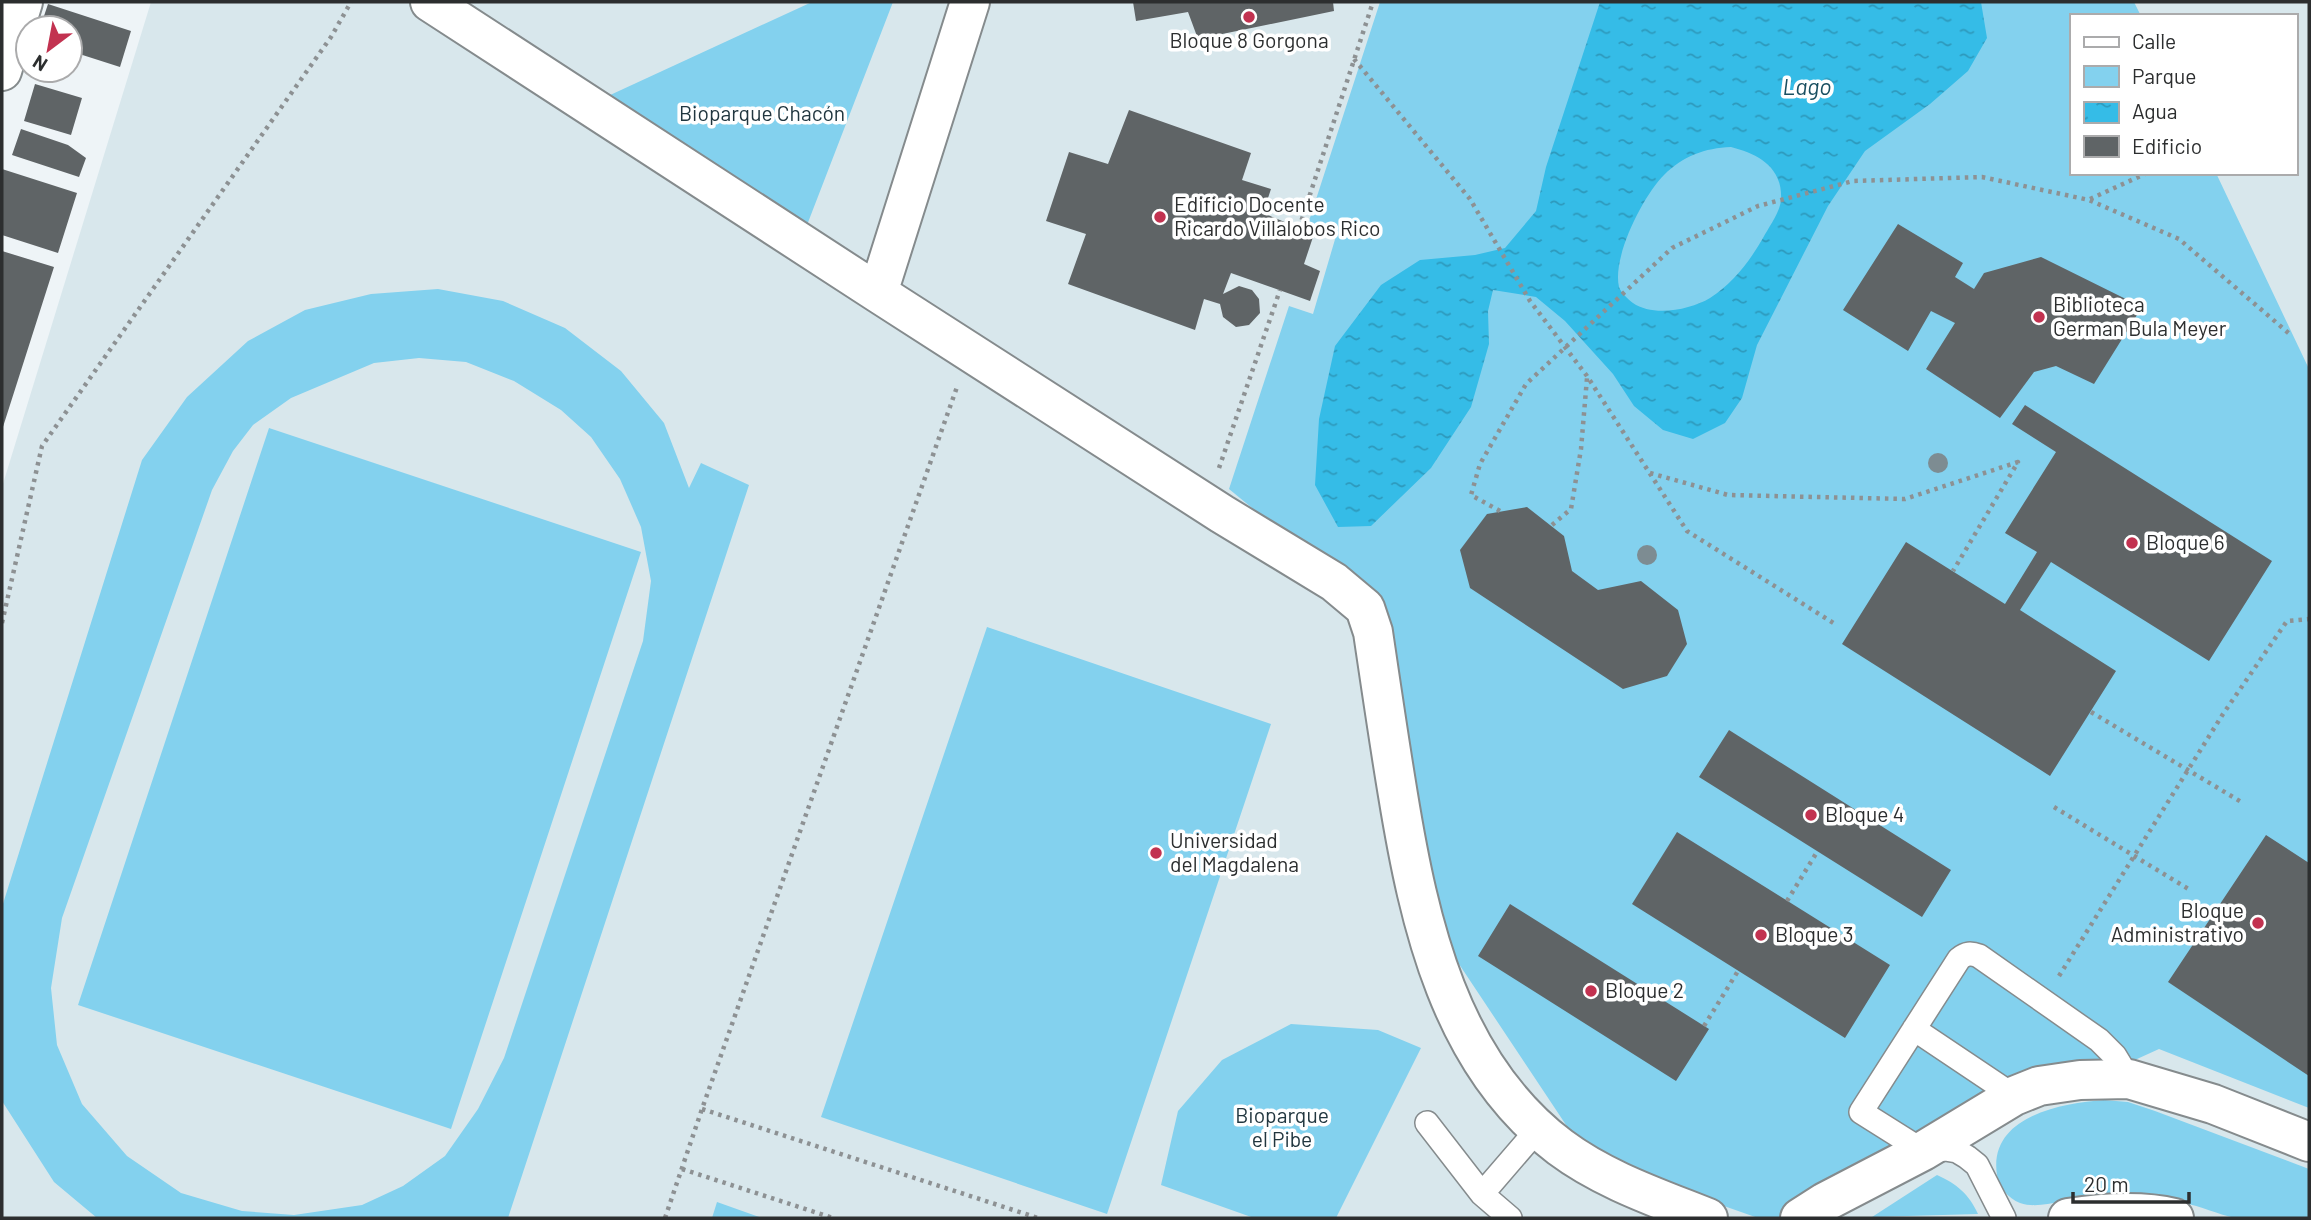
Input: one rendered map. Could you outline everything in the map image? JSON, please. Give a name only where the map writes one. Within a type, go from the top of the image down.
[{"type":"street","points":[[2,71],[23,2]]},
{"type":"street","points":[[430,2],[878,293],[1334,582],[1364,608],[1373,632],[1410,870],[1432,952],[1464,1032],[1485,1068],[1512,1102],[1538,1129],[1562,1148],[1598,1171],[1708,1218]]},
{"type":"street","points":[[878,293],[970,2]]},
{"type":"street","points":[[1800,1218],[1923,1151],[2014,1096],[2039,1086],[2080,1080],[2129,1079],[2213,1104],[2309,1142]]},
{"type":"street","points":[[2068,1218],[2126,1214],[2174,1218]]},
{"type":"lane","points":[[2004,1218],[1977,1165],[1968,1157],[1945,1149],[1923,1151],[1861,1112],[1959,959],[1965,954],[1979,956],[2043,1001],[2107,1048],[2129,1079]]},
{"type":"lane","points":[[1914,1029],[2014,1096]]},
{"type":"lane","points":[[1427,1124],[1482,1194],[1510,1218]]},
{"type":"lane","points":[[1482,1194],[1538,1129]]},
{"type":"path","points":[[2,623],[42,446],[331,37],[351,2]]},
{"type":"path","points":[[1299,228],[1374,2]]},
{"type":"path","points":[[1354,59],[1470,199],[1530,301],[1587,376],[1687,531],[1835,624]]},
{"type":"path","points":[[2090,200],[2143,175]]},
{"type":"path","points":[[1500,511],[1471,495],[1480,464],[1526,384],[1574,339],[1672,248],[1758,206],[1853,181],[1982,177],[2090,200],[2179,239],[2292,336]]},
{"type":"path","points":[[1223,514],[1219,468],[1280,290]]},
{"type":"path","points":[[665,1218],[969,351]]},
{"type":"path","points":[[1552,525],[1571,509],[1581,449],[1587,376]]},
{"type":"path","points":[[1649,473],[1728,495],[1905,499],[2018,462],[1953,571]]},
{"type":"path","points":[[2043,1001],[2188,769],[2287,621],[2309,619]]},
{"type":"path","points":[[2091,712],[2243,803]]},
{"type":"path","points":[[2054,807],[2190,890]]},
{"type":"path","points":[[1787,901],[1818,852]]},
{"type":"path","points":[[1704,1026],[1738,971]]},
{"type":"path","points":[[702,1109],[1038,1218]]},
{"type":"path","points":[[682,1169],[832,1218]]},
{"type":"shaded area","name":"Universidad del Magdalena","points":[[151,2],[2309,2],[2309,1218],[2,1218],[2,487]]},
{"type":"green space","name":"Bioparque Chacón","points":[[812,2],[893,2],[802,238],[595,102]]},
{"type":"green space","points":[[1380,2],[2134,2],[2140,14],[2070,14],[2070,175],[2217,175],[2309,369],[2309,1108],[2159,1049],[1787,1218],[1758,1218],[1588,1158],[1447,946],[1380,613],[1229,489],[1289,306],[1313,314],[1336,236],[1308,224]]},
{"type":"green space","points":[[438,289],[503,301],[565,328],[621,371],[664,423],[689,488],[701,463],[749,485],[508,1218],[97,1218],[54,1182],[2,1101],[2,907],[142,460],[187,397],[248,341],[305,310],[371,294]],"holes":[[[419,358],[466,362],[514,381],[561,410],[591,437],[620,479],[641,527],[651,581],[643,641],[504,1058],[478,1109],[445,1156],[403,1186],[362,1205],[294,1215],[242,1211],[181,1193],[127,1156],[82,1104],[57,1045],[51,988],[62,918],[212,490],[233,451],[253,425],[291,398],[374,363]]]},
{"type":"green space","points":[[269,428],[641,552],[451,1129],[78,1005]]},
{"type":"green space","points":[[987,627],[1271,724],[1107,1214],[821,1117]]},
{"type":"green space","name":"Bioparque el Pibe","points":[[1291,1024],[1378,1030],[1421,1048],[1336,1218],[1254,1218],[1161,1185],[1178,1111],[1222,1060]]},
{"type":"green space","points":[[2104,1100],[2128,1102],[2155,1111],[2309,1169],[2309,1218],[2235,1218],[2190,1204],[2136,1196],[2088,1196],[2028,1205],[2008,1195],[1998,1180],[1997,1155],[2004,1139],[2015,1127],[2048,1110]]},
{"type":"green space","points":[[1937,1175],[1962,1190],[1978,1214],[1872,1217]]},
{"type":"green space","points":[[717,1202],[762,1218],[712,1218]]},
{"type":"water","name":"Lago","points":[[1600,2],[1981,2],[1987,38],[1968,71],[1930,104],[1865,151],[1828,206],[1757,345],[1742,398],[1725,423],[1693,439],[1663,430],[1634,406],[1613,374],[1565,321],[1536,297],[1493,290],[1488,311],[1489,344],[1471,407],[1431,468],[1371,526],[1338,527],[1315,485],[1319,419],[1335,346],[1381,285],[1420,260],[1475,255],[1505,248],[1536,211],[1546,167]],"holes":[[[1731,147],[1767,164],[1778,179],[1781,189],[1779,209],[1752,255],[1726,286],[1702,302],[1682,309],[1661,311],[1633,303],[1619,287],[1618,274],[1631,228],[1647,197],[1664,175],[1679,163],[1703,151]]]},
{"type":"building","name":"Bloque 8 Gorgona","points":[[1133,2],[1333,2],[1334,11],[1198,39],[1188,12],[1136,21]]},
{"type":"building","points":[[48,4],[79,14],[45,14]]},
{"type":"building","points":[[84,16],[131,31],[120,67],[84,55]]},
{"type":"building","points":[[35,84],[82,98],[71,135],[24,121]]},
{"type":"building","name":"Edificio Docente Ricardo Villalobos Rico","points":[[1129,110],[1251,153],[1242,180],[1271,189],[1263,213],[1314,234],[1304,264],[1320,271],[1310,301],[1231,273],[1223,294],[1239,286],[1252,290],[1259,299],[1260,313],[1249,325],[1236,327],[1223,317],[1220,304],[1204,299],[1195,330],[1068,284],[1086,234],[1046,221],[1069,152],[1108,164]]},
{"type":"building","points":[[21,129],[68,145],[86,158],[79,177],[12,155]]},
{"type":"building","points":[[2,169],[77,193],[58,253],[2,235]]},
{"type":"building","name":"Biblioteca German Bula Meyer","points":[[1898,224],[1963,263],[1955,277],[1974,289],[1984,273],[2041,257],[2142,307],[2094,384],[2056,366],[2034,372],[2000,418],[1926,369],[1955,323],[1931,311],[1908,351],[1843,310]]},
{"type":"building","points":[[2,251],[54,267],[2,430]]},
{"type":"building","points":[[2025,405],[2272,561],[2209,661],[2051,562],[2020,610],[2116,671],[2050,776],[1842,644],[1906,542],[2005,604],[2037,552],[2005,533],[2056,452],[2012,424]]},
{"type":"building","points":[[1527,507],[1564,536],[1572,571],[1598,590],[1641,581],[1678,610],[1687,644],[1667,676],[1623,689],[1470,588],[1460,550],[1487,514]]},
{"type":"building","name":"Bloque 4","points":[[1729,730],[1951,870],[1922,917],[1699,777]]},
{"type":"building","name":"Bloque 3","points":[[1677,832],[1890,965],[1845,1038],[1632,904]]},
{"type":"building","name":"Bloque Administrativo","points":[[2266,835],[2309,863],[2309,1076],[2168,982]]},
{"type":"building","name":"Bloque 2","points":[[1510,904],[1709,1029],[1676,1081],[1478,956]]},
{"type":"place","name":"Bloque 8 Gorgona","points":[[1249,17]]},
{"type":"place","name":"Edificio Docente Ricardo Villalobos Rico","points":[[1160,217]]},
{"type":"place","name":"Biblioteca German Bula Meyer","points":[[2039,317]]},
{"type":"place","name":"Bloque 6","points":[[2132,543]]},
{"type":"place","name":"Bloque 4","points":[[1811,815]]},
{"type":"place","name":"Universidad del Magdalena","points":[[1156,853]]},
{"type":"place","name":"Bloque Administrativo","points":[[2258,923]]},
{"type":"place","name":"Bloque 3","points":[[1761,935]]},
{"type":"place","name":"Bloque 2","points":[[1591,991]]}]
